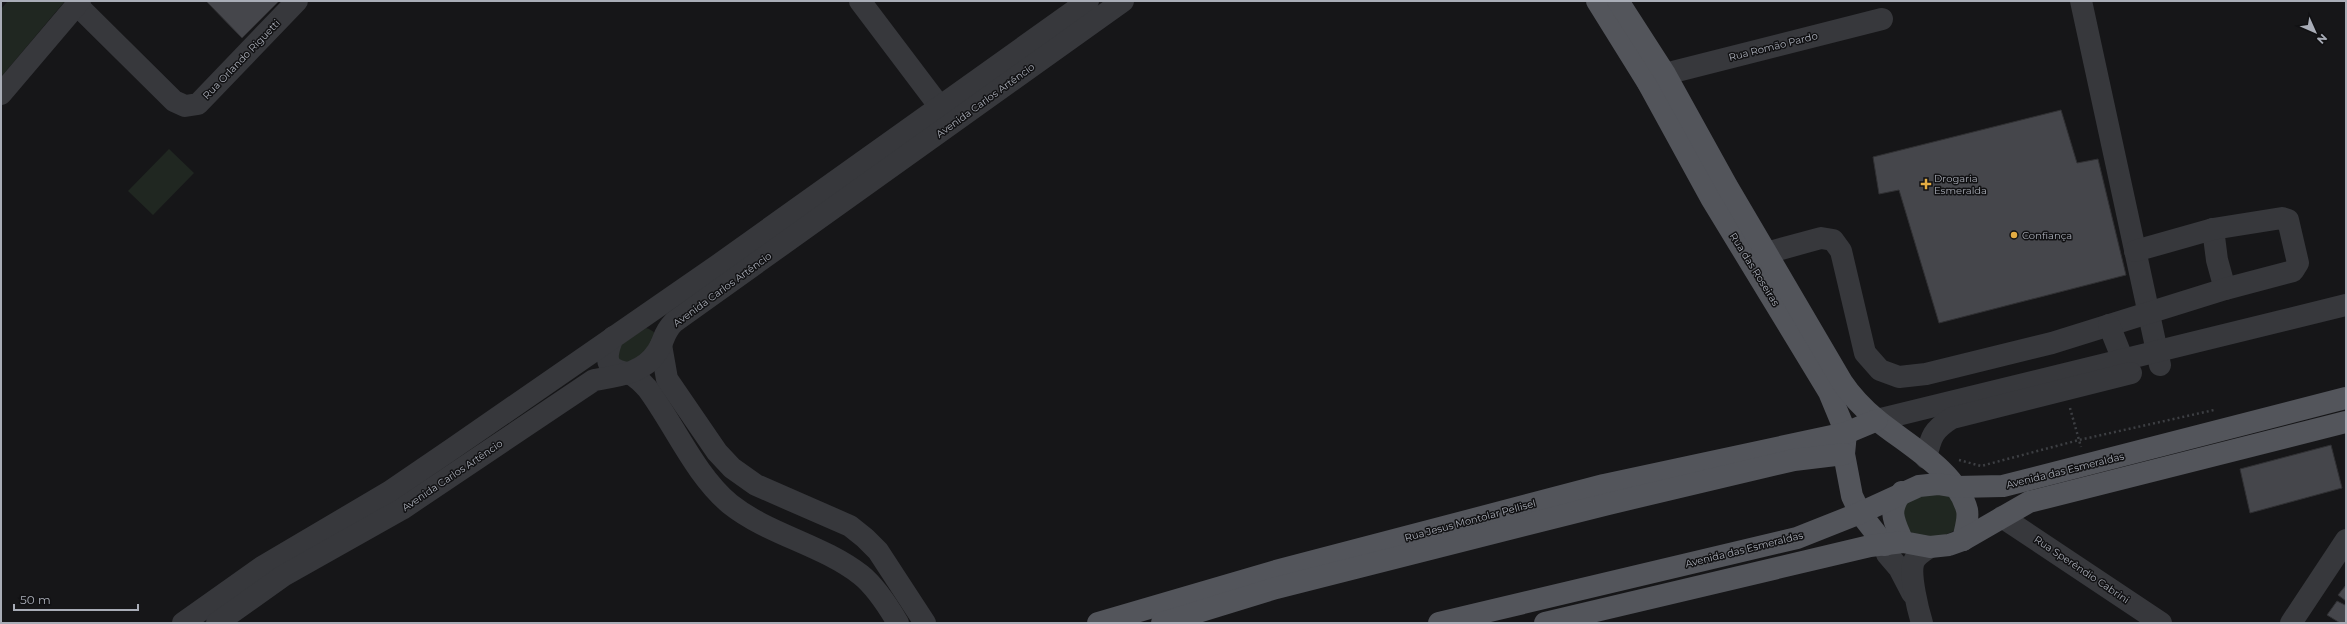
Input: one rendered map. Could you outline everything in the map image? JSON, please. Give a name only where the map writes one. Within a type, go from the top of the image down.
[{"type":"main road","name":"Rua das Roseiras","points":[[1597,1],[1657,78]]},
{"type":"main road","name":"Rua das Roseiras","points":[[1618,1],[1657,78],[1719,192],[1796,322],[1854,399],[1877,420],[1926,458],[1956,486]]},
{"type":"main road","name":"Rua das Roseiras","points":[[1719,192],[1766,253],[1829,392],[1845,444],[1852,496],[1860,513],[1894,543]]},
{"type":"main road","name":"Avenida das Esmeraldas","points":[[1438,623],[1797,538],[1860,513],[1902,492],[1918,486],[1938,484],[1986,487],[2003,486],[2346,398]]},
{"type":"main road","name":"Rua Jesus Montolar Pellisel","points":[[1098,623],[1284,569],[1606,494],[1845,444],[1877,420]]},
{"type":"main road","points":[[1545,623],[1870,546],[1894,543],[1930,547],[1948,545],[1963,540],[2029,502],[2346,422]]},
{"type":"main road","points":[[1956,486],[1967,510],[1968,520],[1963,540]]},
{"type":"main road","points":[[1986,487],[2002,517]]},
{"type":"main road","points":[[1894,543],[1892,512],[1894,503],[1902,492]]},
{"type":"main road","name":"Rua Jesus Montolar Pellisel","points":[[1162,623],[1276,588],[1606,494]]},
{"type":"main road","points":[[1526,601],[1533,623]]},
{"type":"street","name":"Rua Orlando Riguetti","points":[[78,3],[174,101],[184,106],[198,104],[297,1]]},
{"type":"street","points":[[860,1],[940,107]]},
{"type":"street","name":"Avenida Carlos Artêncio","points":[[217,623],[284,576],[402,509],[594,380],[629,374],[639,369],[648,362],[674,322],[1072,25],[1088,1]]},
{"type":"street","name":"Avenida Carlos Artêncio","points":[[183,623],[262,567],[389,492],[718,265],[940,107],[1072,25],[1123,1]]},
{"type":"street","points":[[2081,1],[2158,359]]},
{"type":"street","points":[[1,94],[78,3]]},
{"type":"street","name":"Rua Romão Pardo","points":[[1657,78],[1882,19]]},
{"type":"street","points":[[1766,253],[1821,238],[1833,240],[1840,251],[1865,352],[1880,370],[1899,377],[1926,374],[2052,343],[2225,289],[2292,271],[2298,263],[2288,220],[2282,218],[2213,229],[2135,251]]},
{"type":"street","points":[[2213,229],[2225,289]]},
{"type":"street","points":[[1926,458],[1929,442],[1937,427],[1952,418],[2065,390],[2158,359],[2346,305]]},
{"type":"street","points":[[1877,420],[2123,360],[2158,359],[2346,320]]},
{"type":"street","points":[[898,623],[876,590],[852,568],[831,556],[747,517],[729,502],[708,480],[647,388],[629,374],[615,370],[608,359],[608,350],[621,331],[650,325],[658,330],[662,342],[667,380],[717,452],[732,468],[756,485],[850,526],[866,538],[878,551],[925,623]]},
{"type":"street","points":[[2109,325],[2123,360]]},
{"type":"street","points":[[1959,366],[1968,397]]},
{"type":"street","points":[[452,449],[465,467]]},
{"type":"street","name":"Rua Sperêndio Cabrini","points":[[2002,517],[2161,623]]},
{"type":"street","points":[[2291,623],[2346,540]]},
{"type":"street","points":[[1894,543],[1887,554],[1899,568],[1916,601]]},
{"type":"street","points":[[1922,623],[1916,601],[1913,564],[1920,554],[1930,547]]},
{"type":"path","points":[[2065,390],[2086,465]]},
{"type":"path","points":[[1952,459],[1981,466],[2079,440],[2216,410]]},
{"type":"shaded area","points":[[8,1],[65,1],[1,77],[1,9]]},
{"type":"shaded area","points":[[169,149],[194,173],[153,215],[128,191]]},
{"type":"shaded area","points":[[646,328],[651,330],[657,336],[658,341],[627,368],[612,353],[614,349]]},
{"type":"shaded area","points":[[1933,491],[1951,497],[1959,512],[1956,529],[1950,533],[1935,537],[1926,537],[1911,532],[1905,528],[1902,521],[1903,505]]},
{"type":"building","points":[[206,1],[279,1],[242,38]]},
{"type":"building","name":"Confiança","points":[[2061,110],[2077,163],[2098,159],[2126,275],[1939,323],[1899,190],[1879,194],[1873,157]]},
{"type":"building","points":[[2331,445],[2342,488],[2250,513],[2240,469]]},
{"type":"building","points":[[2346,585],[2346,601],[2338,595]]},
{"type":"building","points":[[2337,601],[2345,605],[2346,602],[2346,623],[2340,623],[2327,615]]},
{"type":"place","name":"Drogaria Esmeralda","points":[[1926,184]]},
{"type":"place","name":"Confiança","points":[[2014,235]]}]
